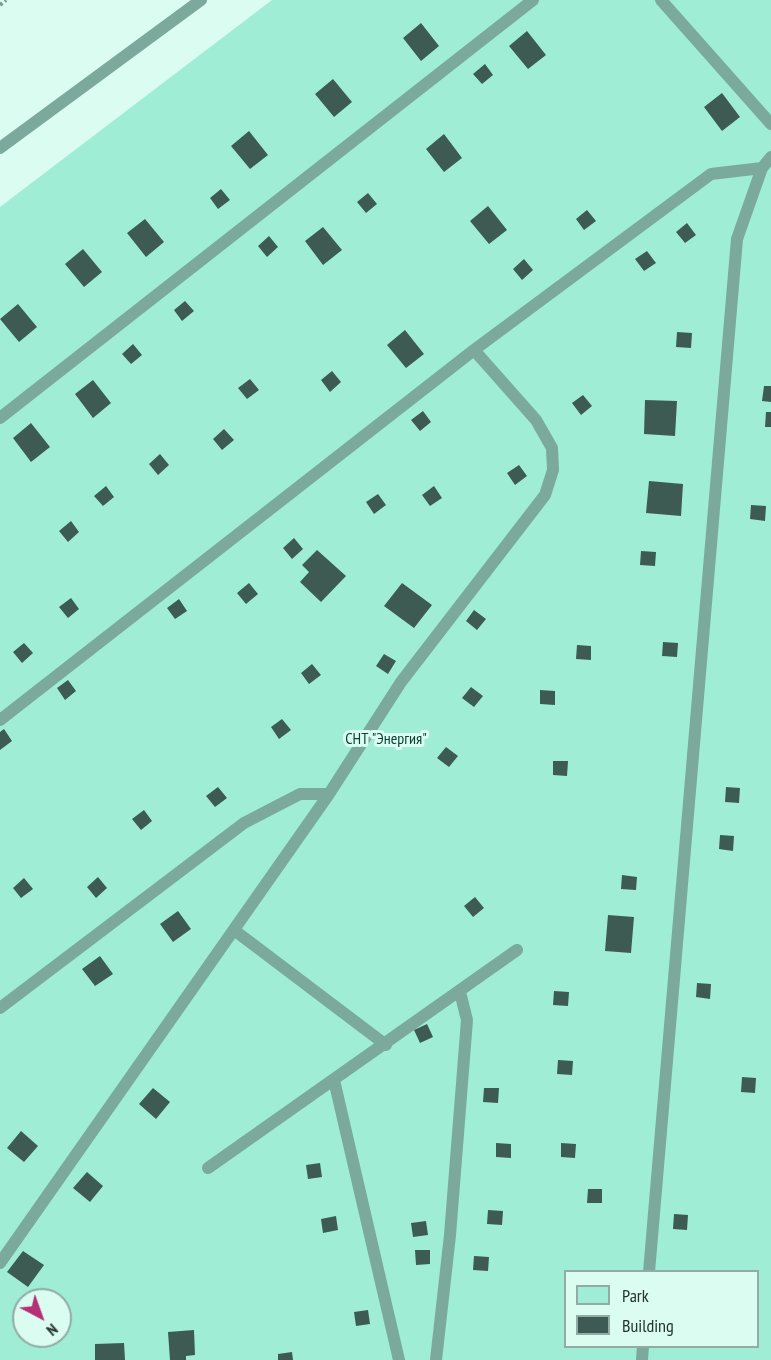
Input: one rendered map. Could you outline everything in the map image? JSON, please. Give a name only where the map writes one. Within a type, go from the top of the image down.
[{"type":"lane","points":[[0,148],[152,39],[201,0]]},
{"type":"lane","points":[[0,418],[533,0]]},
{"type":"lane","points":[[661,0],[771,124]]},
{"type":"lane","points":[[649,1270],[737,239],[762,168],[771,157]]},
{"type":"lane","points":[[0,720],[474,350],[711,174],[762,168]]},
{"type":"lane","points":[[0,1263],[328,794],[401,682],[545,495],[553,470],[552,448],[537,420],[474,350]]},
{"type":"lane","points":[[0,1008],[244,823],[300,794],[328,794]]},
{"type":"lane","points":[[234,930],[386,1045]]},
{"type":"lane","points":[[208,1168],[386,1045],[517,950]]},
{"type":"lane","points":[[436,1360],[450,1235],[467,1020],[460,992]]},
{"type":"lane","points":[[334,1080],[399,1360]]},
{"type":"path","points":[[0,4],[6,0]]},
{"type":"green space","name":"СНТ \"Энергия\"","points":[[272,0],[771,0],[771,1360],[0,1360],[0,207]]},
{"type":"building","points":[[421,23],[439,46],[421,61],[403,38]]},
{"type":"building","points":[[527,31],[546,55],[528,69],[509,46]]},
{"type":"building","points":[[485,64],[493,75],[482,84],[473,74]]},
{"type":"building","points":[[333,79],[352,102],[334,117],[315,94]]},
{"type":"building","points":[[722,93],[740,117],[722,131],[704,107]]},
{"type":"building","points":[[249,131],[268,155],[250,169],[231,146]]},
{"type":"building","points":[[444,134],[462,158],[444,172],[426,149]]},
{"type":"building","points":[[221,189],[230,200],[218,209],[210,198]]},
{"type":"building","points":[[368,193],[377,204],[366,213],[357,202]]},
{"type":"building","points":[[488,206],[507,230],[489,244],[470,221]]},
{"type":"building","points":[[587,210],[596,221],[584,230],[576,219]]},
{"type":"building","points":[[145,219],[164,242],[146,257],[127,233]]},
{"type":"building","points":[[687,223],[696,235],[685,243],[676,232]]},
{"type":"building","points":[[323,227],[342,250],[323,265],[305,241]]},
{"type":"building","points":[[269,236],[278,247],[267,257],[258,246]]},
{"type":"building","points":[[83,249],[102,272],[84,287],[65,264]]},
{"type":"building","points":[[647,251],[656,263],[644,271],[635,259]]},
{"type":"building","points":[[524,259],[533,270],[522,280],[513,269]]},
{"type":"building","points":[[185,301],[194,311],[182,321],[174,310]]},
{"type":"building","points":[[18,304],[37,327],[19,342],[0,319]]},
{"type":"building","points":[[405,330],[424,354],[406,368],[387,345]]},
{"type":"building","points":[[677,332],[692,333],[691,348],[676,347]]},
{"type":"building","points":[[133,344],[142,355],[131,364],[122,354]]},
{"type":"building","points":[[332,371],[341,382],[330,392],[321,380]]},
{"type":"building","points":[[250,379],[259,390],[247,399],[238,388]]},
{"type":"building","points":[[93,380],[111,403],[93,418],[75,394]]},
{"type":"building","points":[[764,386],[771,386],[771,402],[762,401]]},
{"type":"building","points":[[583,395],[592,406],[581,415],[572,403]]},
{"type":"building","points":[[645,400],[677,401],[675,436],[644,434]]},
{"type":"building","points":[[423,411],[431,422],[420,431],[411,420]]},
{"type":"building","points":[[766,412],[771,412],[771,427],[765,427]]},
{"type":"building","points":[[31,423],[50,447],[31,462],[13,438]]},
{"type":"building","points":[[224,429],[234,440],[222,450],[213,439]]},
{"type":"building","points":[[160,454],[169,465],[158,475],[149,464]]},
{"type":"building","points":[[519,465],[527,476],[515,485],[507,473]]},
{"type":"building","points":[[649,481],[683,484],[681,516],[646,513]]},
{"type":"building","points":[[106,486],[114,497],[103,506],[94,496]]},
{"type":"building","points":[[434,486],[442,498],[430,506],[422,495]]},
{"type":"building","points":[[378,494],[386,505],[374,514],[366,502]]},
{"type":"building","points":[[751,505],[766,506],[765,521],[750,519]]},
{"type":"building","points":[[71,521],[79,532],[68,542],[59,531]]},
{"type":"building","points":[[294,538],[303,549],[292,559],[283,548]]},
{"type":"building","points":[[317,550],[346,576],[321,602],[300,582],[309,572],[302,565]]},
{"type":"building","points":[[641,551],[656,552],[655,566],[640,565]]},
{"type":"building","points":[[249,583],[258,594],[246,604],[237,593]]},
{"type":"building","points":[[402,583],[432,605],[414,628],[384,606]]},
{"type":"building","points":[[71,598],[79,609],[68,618],[59,607]]},
{"type":"building","points":[[179,599],[187,611],[175,619],[167,608]]},
{"type":"building","points":[[474,610],[486,619],[477,630],[466,621]]},
{"type":"building","points":[[663,642],[678,643],[677,657],[662,656]]},
{"type":"building","points":[[24,643],[33,653],[22,663],[13,652]]},
{"type":"building","points":[[577,645],[591,646],[591,660],[576,659]]},
{"type":"building","points":[[384,654],[396,661],[388,674],[376,666]]},
{"type":"building","points":[[312,664],[321,675],[309,684],[301,673]]},
{"type":"building","points":[[68,680],[76,691],[65,700],[57,688]]},
{"type":"building","points":[[471,687],[483,696],[474,707],[462,698]]},
{"type":"building","points":[[540,690],[555,691],[555,705],[540,704]]},
{"type":"building","points":[[282,719],[291,730],[279,739],[271,727]]},
{"type":"building","points":[[4,729],[12,741],[0,750],[0,732]]},
{"type":"building","points":[[446,747],[458,756],[449,767],[437,758]]},
{"type":"building","points":[[553,761],[568,761],[567,776],[553,775]]},
{"type":"building","points":[[218,787],[227,798],[215,807],[206,796]]},
{"type":"building","points":[[726,787],[740,788],[739,803],[725,802]]},
{"type":"building","points":[[144,810],[152,821],[141,830],[132,819]]},
{"type":"building","points":[[720,835],[734,836],[733,851],[719,849]]},
{"type":"building","points":[[622,875],[637,877],[636,890],[621,889]]},
{"type":"building","points":[[98,877],[107,888],[96,898],[87,887]]},
{"type":"building","points":[[24,878],[33,889],[21,898],[13,888]]},
{"type":"building","points":[[475,897],[484,908],[473,917],[464,906]]},
{"type":"building","points":[[178,911],[191,929],[173,942],[160,924]]},
{"type":"building","points":[[608,915],[634,917],[631,953],[605,951]]},
{"type":"building","points":[[100,956],[113,974],[95,986],[82,969]]},
{"type":"building","points":[[697,983],[711,984],[710,999],[696,997]]},
{"type":"building","points":[[554,991],[569,992],[568,1006],[553,1005]]},
{"type":"building","points":[[427,1024],[433,1037],[420,1043],[414,1030]]},
{"type":"building","points":[[558,1060],[573,1061],[572,1075],[557,1074]]},
{"type":"building","points":[[742,1077],[756,1078],[755,1093],[741,1092]]},
{"type":"building","points":[[153,1088],[170,1102],[156,1119],[139,1104]]},
{"type":"building","points":[[484,1088],[499,1088],[498,1103],[483,1102]]},
{"type":"building","points":[[21,1131],[38,1146],[24,1162],[7,1148]]},
{"type":"building","points":[[496,1143],[511,1144],[511,1158],[496,1157]]},
{"type":"building","points":[[561,1143],[576,1144],[575,1158],[561,1157]]},
{"type":"building","points":[[320,1163],[322,1177],[308,1179],[306,1165]]},
{"type":"building","points":[[87,1172],[103,1186],[90,1202],[73,1188]]},
{"type":"building","points":[[588,1189],[602,1189],[602,1203],[587,1203]]},
{"type":"building","points":[[488,1210],[503,1211],[502,1225],[487,1224]]},
{"type":"building","points":[[674,1214],[688,1215],[687,1230],[673,1229]]},
{"type":"building","points":[[336,1216],[338,1230],[323,1233],[321,1219]]},
{"type":"building","points":[[426,1221],[428,1235],[413,1237],[411,1223]]},
{"type":"building","points":[[415,1250],[430,1250],[430,1264],[416,1265]]},
{"type":"building","points":[[23,1251],[44,1265],[28,1287],[7,1272]]},
{"type":"building","points":[[474,1256],[489,1257],[488,1271],[473,1270]]},
{"type":"building","points":[[368,1310],[370,1324],[356,1326],[354,1312]]},
{"type":"building","points":[[194,1330],[195,1355],[186,1356],[186,1360],[170,1360],[168,1332]]},
{"type":"building","points":[[124,1343],[125,1360],[95,1360],[95,1344]]},
{"type":"building","points":[[292,1352],[293,1360],[278,1360],[278,1354]]}]
